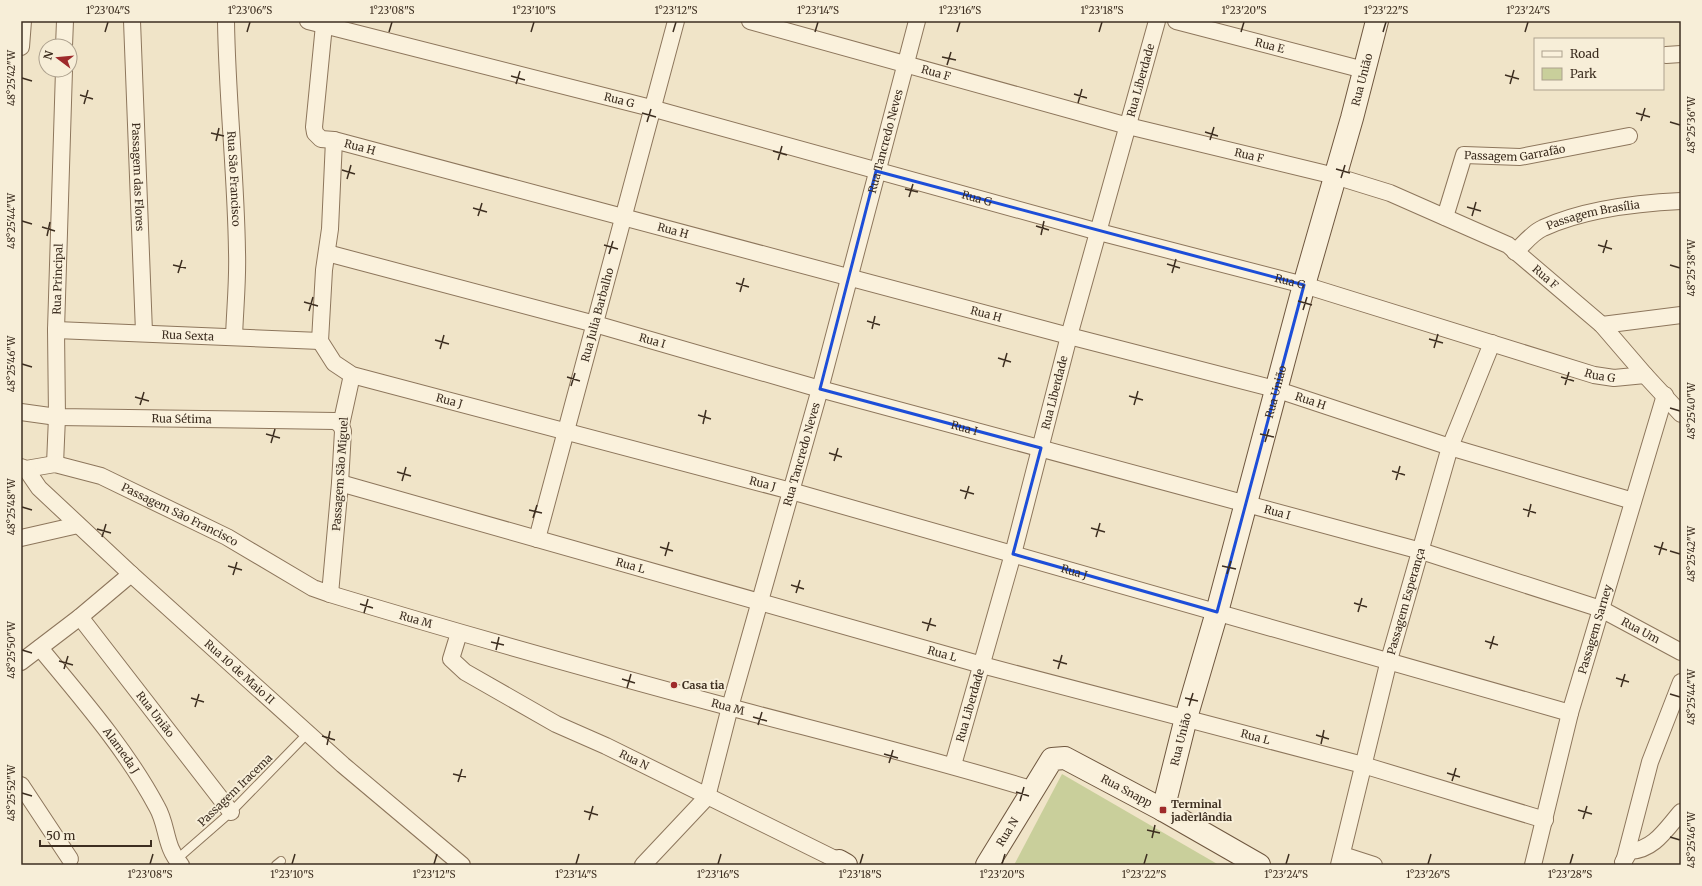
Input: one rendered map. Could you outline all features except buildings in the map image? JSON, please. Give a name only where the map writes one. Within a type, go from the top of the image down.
[{"type":"main road","name":"Rua União","points":[[1163,810],[1186,718],[1217,612],[1275,389],[1377,21]]},
{"type":"main road","name":"Rua Snapp","points":[[1054,758],[1065,758],[1163,810],[1259,865]]},
{"type":"main road","name":"Rua N","points":[[987,865],[1054,758]]},
{"type":"street","points":[[21,47],[23,21]]},
{"type":"street","points":[[64,38],[65,21]]},
{"type":"street","name":"Passagem das Flores","points":[[132,21],[144,332]]},
{"type":"street","name":"Rua São Francisco","points":[[226,21],[227,74],[232,141],[237,253],[234,337]]},
{"type":"street","name":"Rua G","points":[[308,21],[324,26],[346,26],[651,108],[1099,232],[1304,285],[1594,375],[1614,378],[1644,375]]},
{"type":"street","name":"Rua Julia Barbalho","points":[[537,539],[651,108],[676,21]]},
{"type":"street","name":"Rua F","points":[[750,21],[1128,126],[1335,176],[1390,193],[1508,246],[1602,326],[1644,375],[1665,395],[1681,414]]},
{"type":"street","name":"Rua Tancredo Neves","points":[[643,865],[707,797],[730,707],[820,389],[876,171],[917,21]]},
{"type":"street","name":"Rua Liberdade","points":[[953,765],[1014,554],[1069,336],[1157,21]]},
{"type":"street","name":"Rua E","points":[[1176,21],[1364,70]]},
{"type":"street","points":[[324,26],[314,127],[315,133],[320,139],[334,140],[330,229],[324,270],[320,341],[334,363],[352,375]]},
{"type":"street","name":"Rua Principal","points":[[55,464],[57,417],[56,330],[64,78]]},
{"type":"street","name":"Passagem Garrafão","points":[[1446,218],[1464,155],[1520,157],[1629,136]]},
{"type":"street","name":"Rua H","points":[[334,140],[849,276],[1069,336],[1275,389],[1450,447],[1633,501]]},
{"type":"street","name":"Passagem Brasília","points":[[1515,252],[1542,228],[1582,214],[1681,201]]},
{"type":"street","name":"Rua I","points":[[327,254],[595,324],[820,389],[1246,502],[1421,551],[1601,609]]},
{"type":"street","points":[[1602,326],[1681,315]]},
{"type":"street","name":"Rua Sexta","points":[[56,330],[144,332],[320,341]]},
{"type":"street","name":"Passagem Esperança","points":[[1341,860],[1388,660],[1421,551],[1450,447],[1492,343]]},
{"type":"street","name":"Rua J","points":[[352,375],[791,491],[1217,612]]},
{"type":"street","name":"Passagem São Miguel","points":[[330,594],[340,483],[343,431],[341,424],[352,375]]},
{"type":"street","name":"Passagem Sarney","points":[[1533,865],[1570,712],[1665,395]]},
{"type":"street","name":"Rua Sétima","points":[[21,412],[57,417],[335,421],[341,424]]},
{"type":"street","name":"Passagem São Francisco","points":[[24,468],[55,464],[101,476],[227,537],[313,588],[330,594]]},
{"type":"street","name":"Rua 10 de Maio II","points":[[24,468],[39,488],[130,574],[308,734],[462,865]]},
{"type":"street","name":"Rua L","points":[[340,483],[982,665],[1363,765],[1545,820]]},
{"type":"street","points":[[21,538],[78,525]]},
{"type":"street","points":[[21,662],[80,617],[130,574]]},
{"type":"street","name":"Rua M","points":[[330,594],[459,633],[730,707],[953,765],[1034,790]]},
{"type":"street","name":"Rua Um","points":[[1601,609],[1681,652]]},
{"type":"street","points":[[1217,612],[1570,712]]},
{"type":"street","name":"Rua União","points":[[80,617],[231,812]]},
{"type":"street","name":"Rua N","points":[[459,633],[451,659],[464,672],[556,724],[606,746],[840,864]]},
{"type":"street","name":"Alameda J","points":[[40,648],[120,746],[158,808],[167,841],[179,862]]},
{"type":"street","points":[[1622,863],[1650,762],[1681,682]]},
{"type":"street","points":[[21,785],[70,860]]},
{"type":"street","points":[[1622,863],[1630,851],[1640,851],[1652,845],[1681,812]]},
{"type":"street","points":[[1341,860],[1374,865]]},
{"type":"lane","name":"Passagem Iracema","points":[[179,862],[308,734]]},
{"type":"highlighted area","points":[[876,171],[1304,285],[1217,612],[1013,554],[1041,448],[820,389]]},
{"type":"green space","points":[[1062,774],[1219,865],[1014,865]]},
{"type":"place","name":"Casa tia","points":[[674,685]]},
{"type":"place","name":"Terminal jaderlândia","points":[[1163,810]]}]
